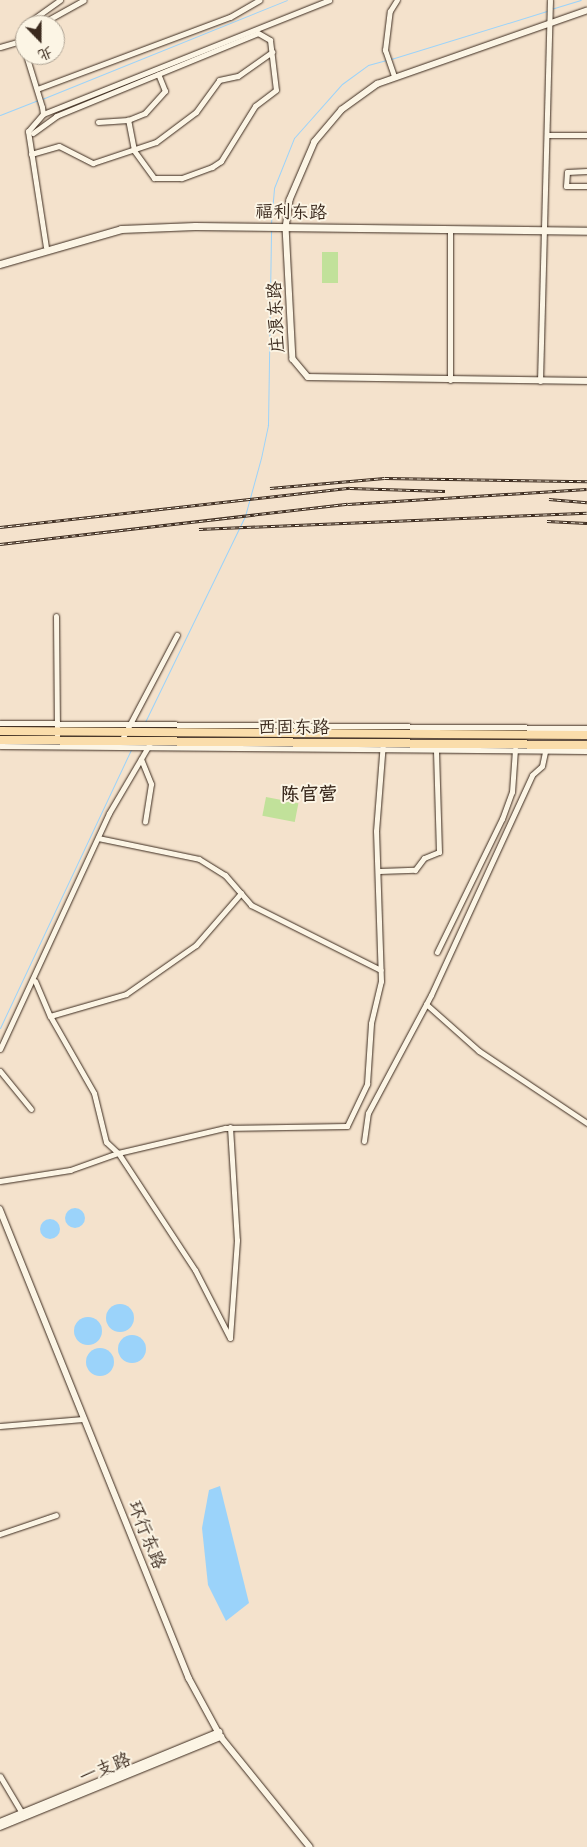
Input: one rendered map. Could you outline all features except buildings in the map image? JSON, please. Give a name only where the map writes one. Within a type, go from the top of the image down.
[{"type":"main road","name":"福利东路","points":[[0,264],[46,248],[121,229],[284,227],[587,231]]},
{"type":"main road","name":"西固东路","points":[[0,731],[57,727],[153,730],[587,735]]},
{"type":"main road","name":"西固东路","points":[[0,740],[515,747],[587,744]]},
{"type":"street","points":[[40,15],[60,0]]},
{"type":"street","points":[[57,15],[84,0]]},
{"type":"street","points":[[38,91],[230,17],[259,0]]},
{"type":"street","points":[[46,248],[28,131],[42,114],[329,0]]},
{"type":"street","points":[[394,76],[387,53],[386,30],[397,0]]},
{"type":"street","points":[[540,380],[547,230],[550,0]]},
{"type":"street","name":"庄浪东路","points":[[587,11],[549,21],[394,76],[342,110],[315,142],[290,200],[284,227],[293,359],[298,368],[318,380],[587,381]]},
{"type":"street","points":[[33,133],[56,116],[158,74],[258,33],[267,37],[272,52],[276,90],[254,106],[221,161],[212,168],[163,181],[154,178],[134,150],[128,120]]},
{"type":"street","points":[[0,47],[15,43]]},
{"type":"street","points":[[31,154],[59,146],[93,163],[159,141],[185,123],[209,98],[218,80],[238,76],[272,52]]},
{"type":"street","points":[[30,65],[42,107],[42,114]]},
{"type":"street","points":[[98,122],[128,120],[145,113],[165,91],[158,74]]},
{"type":"street","points":[[548,135],[587,135]]},
{"type":"street","points":[[587,171],[567,172],[566,186],[587,186]]},
{"type":"street","points":[[450,229],[450,380]]},
{"type":"street","points":[[56,616],[58,741]]},
{"type":"street","points":[[0,746],[124,743],[129,729],[178,635]]},
{"type":"street","points":[[0,723],[57,727]]},
{"type":"street","points":[[0,1049],[98,838],[141,759],[153,730],[587,728]]},
{"type":"street","points":[[0,1181],[70,1170],[118,1152],[230,1127],[346,1126],[367,1084],[371,1022],[381,970],[379,871],[376,831],[383,745],[436,749],[515,747],[512,792],[502,819],[437,952]]},
{"type":"street","points":[[364,1141],[368,1113],[426,1004],[532,776],[542,766],[546,747],[587,751]]},
{"type":"street","points":[[379,871],[415,870],[424,858],[439,852],[436,749]]},
{"type":"street","points":[[141,759],[151,784],[145,822]]},
{"type":"street","points":[[98,838],[199,859],[221,872],[251,905],[381,970]]},
{"type":"street","points":[[50,1016],[126,994],[196,945],[241,893]]},
{"type":"street","points":[[35,982],[50,1016],[94,1093],[106,1142],[118,1152],[195,1270],[230,1338],[237,1240],[230,1127]]},
{"type":"street","points":[[426,1004],[479,1051],[587,1123]]},
{"type":"street","points":[[0,1072],[31,1109]]},
{"type":"street","name":"环行东路","points":[[0,1209],[176,1648],[220,1735],[310,1847]]},
{"type":"street","points":[[0,1426],[83,1418]]},
{"type":"street","points":[[0,1534],[56,1515]]},
{"type":"street","name":"一支路","points":[[0,1822],[220,1735]]},
{"type":"street","name":"一支路","points":[[0,1827],[220,1735]]},
{"type":"street","points":[[0,1776],[22,1813]]},
{"type":"green space","points":[[322,252],[338,252],[338,283],[322,283]]},
{"type":"green space","points":[[266,797],[298,803],[295,822],[262,816]]},
{"type":"water","points":[[71,1208],[79,1208],[85,1214],[85,1222],[79,1228],[71,1228],[65,1222],[65,1214]]},
{"type":"water","points":[[46,1219],[54,1219],[60,1225],[60,1233],[54,1239],[46,1239],[40,1233],[40,1225]]},
{"type":"water","points":[[120,1304],[130,1308],[134,1318],[130,1328],[120,1332],[110,1328],[106,1318],[110,1308]]},
{"type":"water","points":[[88,1317],[98,1321],[102,1331],[98,1341],[88,1345],[78,1341],[74,1331],[78,1321]]},
{"type":"water","points":[[132,1335],[142,1339],[146,1349],[142,1359],[132,1363],[122,1359],[118,1349],[122,1339]]},
{"type":"water","points":[[100,1348],[110,1352],[114,1362],[110,1372],[100,1376],[90,1372],[86,1362],[90,1352]]},
{"type":"water","points":[[220,1486],[249,1603],[226,1621],[208,1585],[202,1528],[209,1490]]},
{"type":"waterway","points":[[42,99],[287,0]]},
{"type":"waterway","points":[[551,9],[581,0]]},
{"type":"waterway","points":[[391,59],[547,11]]},
{"type":"waterway","points":[[271,223],[274,188],[294,138],[342,84],[368,65],[387,60]]},
{"type":"waterway","points":[[0,115],[38,100]]},
{"type":"waterway","points":[[145,722],[245,516],[261,458],[268,425],[271,230]]},
{"type":"waterway","points":[[0,1028],[132,748]]},
{"type":"railway","points":[[270,488],[385,478],[587,481]]},
{"type":"railway","points":[[0,527],[350,488],[445,491]]},
{"type":"railway","points":[[0,544],[348,504],[587,489]]},
{"type":"railway","points":[[549,499],[587,502]]},
{"type":"railway","points":[[199,529],[587,513]]},
{"type":"railway","points":[[547,521],[587,523]]},
{"type":"district","name":"陈官营","points":[[309,795]]}]
